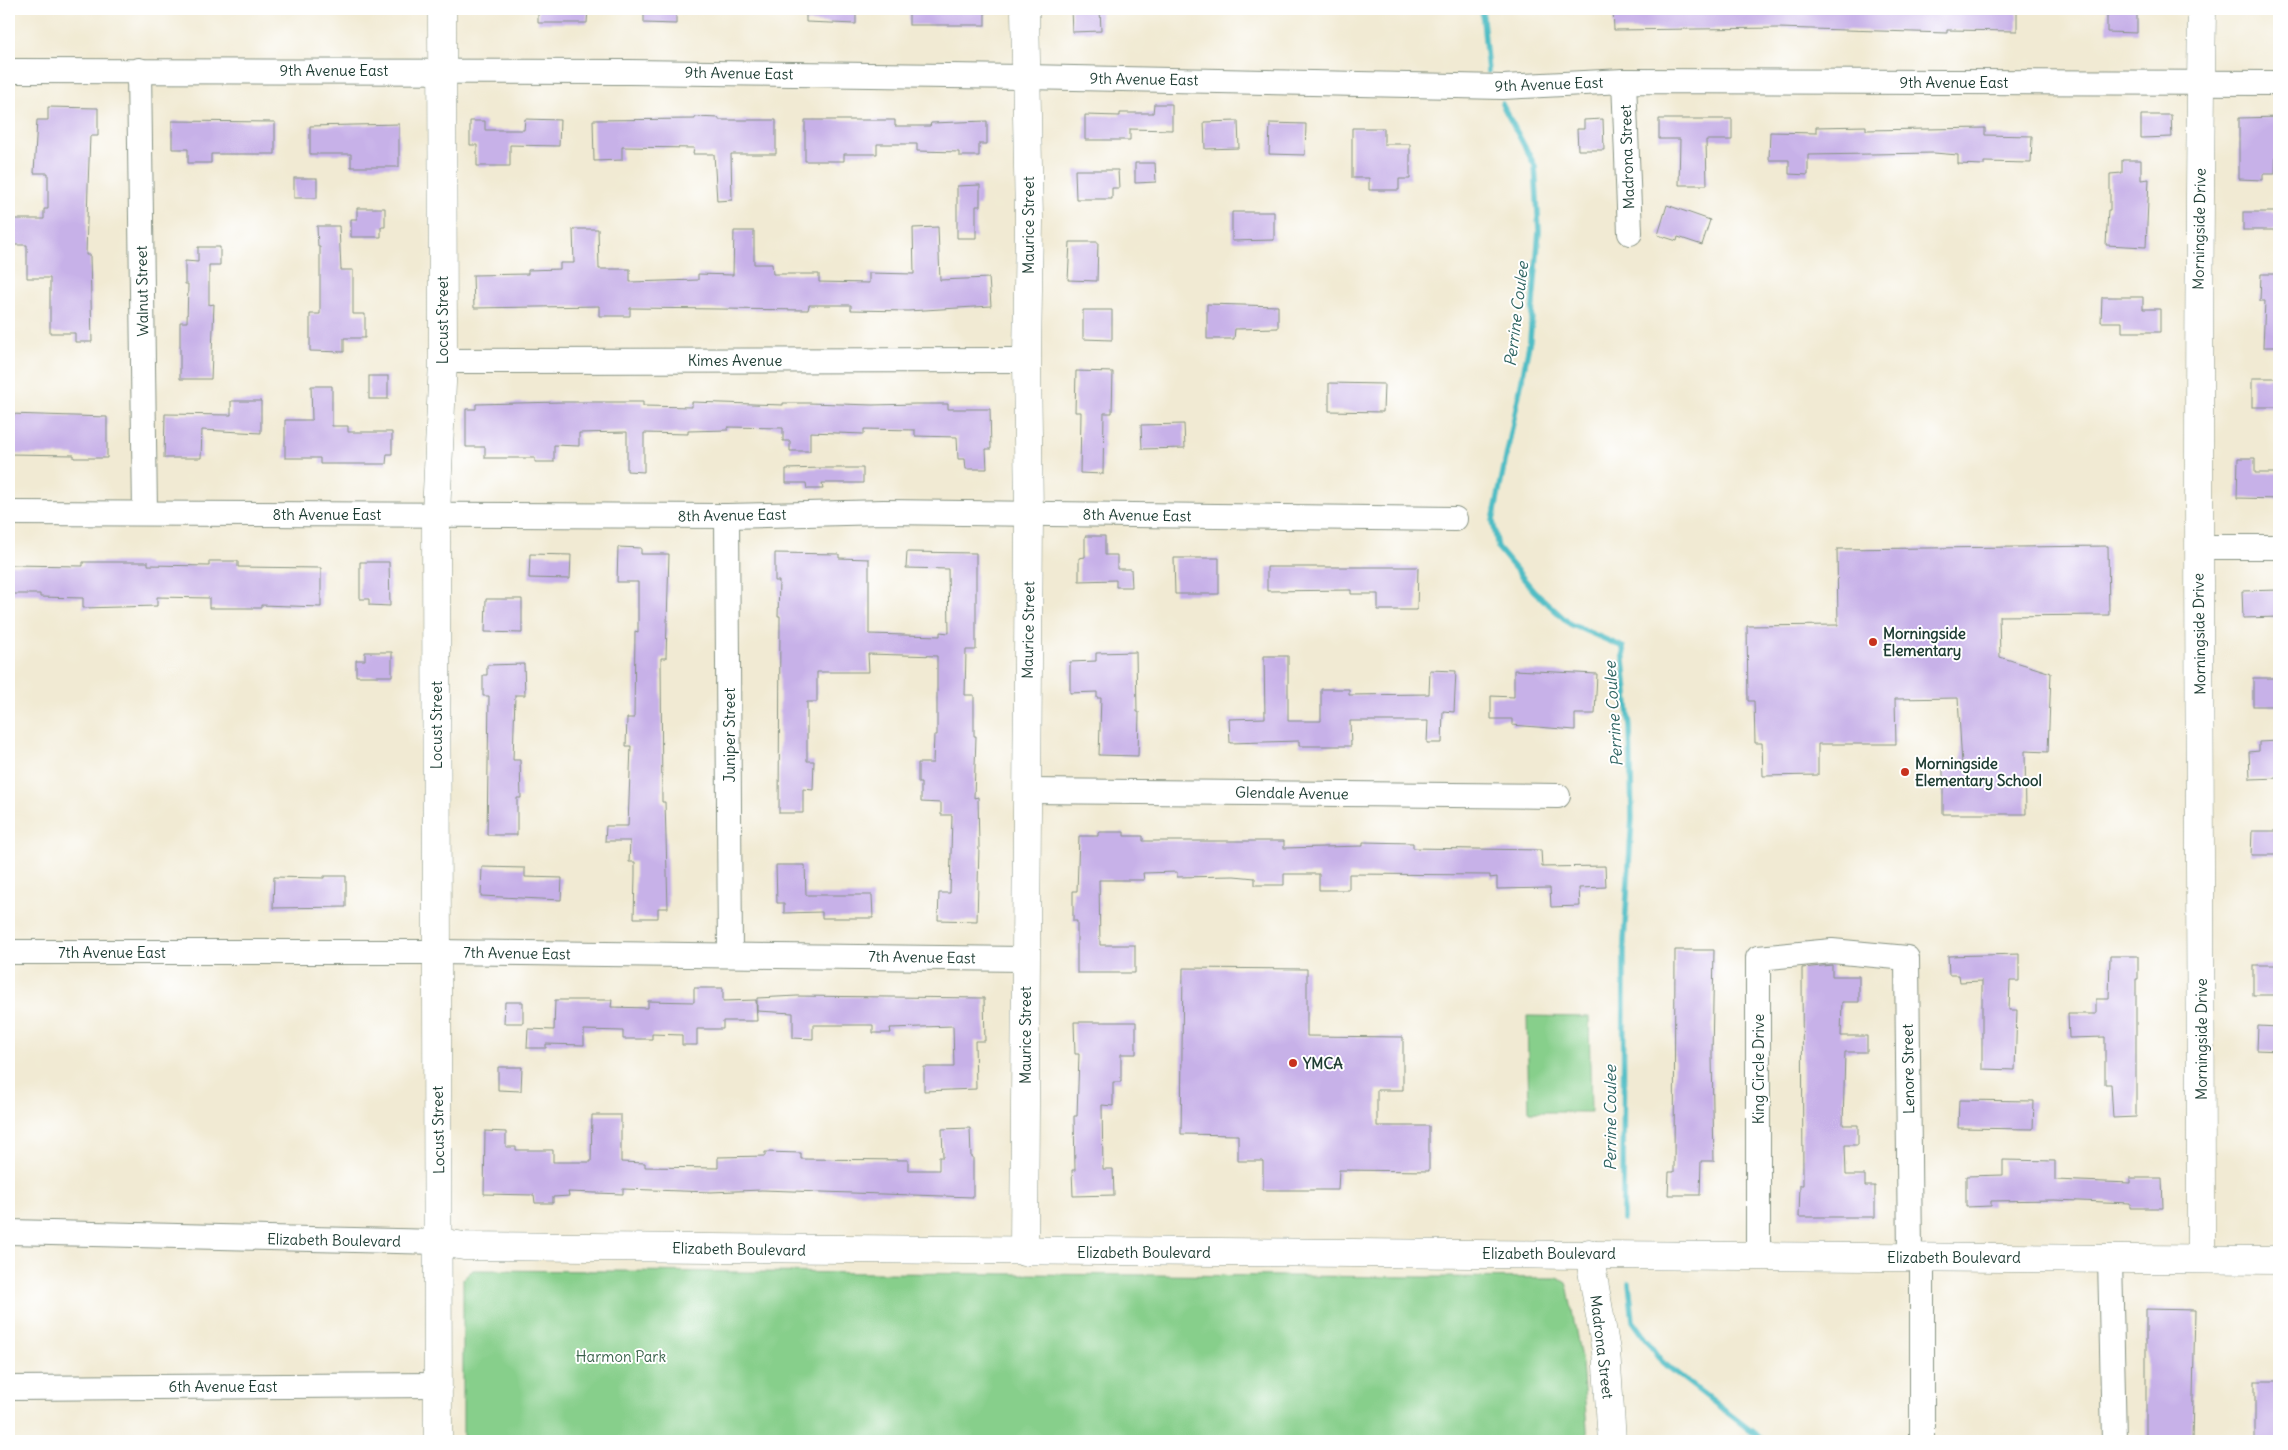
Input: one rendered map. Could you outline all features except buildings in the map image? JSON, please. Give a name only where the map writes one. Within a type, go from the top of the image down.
[{"type":"street","name":"Locust Street","points":[[438,1441],[436,514],[443,361],[442,9]]},
{"type":"street","name":"Maurice Street","points":[[1024,1252],[1029,514],[1027,360],[1029,220],[1025,9]]},
{"type":"street","name":"Morningside Drive","points":[[2201,1259],[2201,860],[2198,547],[2202,9]]},
{"type":"street","name":"Walnut Street","points":[[139,70],[145,513]]},
{"type":"street","name":"9th Avenue East","points":[[9,71],[442,70],[1026,76],[1503,87],[1624,81],[2279,83]]},
{"type":"street","name":"Madrona Street","points":[[1624,81],[1630,233]]},
{"type":"street","name":"Kimes Avenue","points":[[443,361],[1027,360]]},
{"type":"street","name":"8th Avenue East","points":[[9,513],[727,516],[884,512],[1455,519]]},
{"type":"street","name":"Juniper Street","points":[[727,516],[730,955]]},
{"type":"street","points":[[2198,547],[2279,547]]},
{"type":"street","name":"Glendale Avenue","points":[[1026,791],[1558,796]]},
{"type":"street","name":"King Circle Drive","points":[[1758,1255],[1758,958],[1832,950]]},
{"type":"street","name":"Lenore Street","points":[[1832,950],[1907,958],[1916,1257]]},
{"type":"street","name":"7th Avenue East","points":[[9,952],[436,952],[1025,959]]},
{"type":"street","name":"Elizabeth Boulevard","points":[[9,1232],[439,1242],[464,1246],[1024,1252],[1589,1253],[2279,1260]]},
{"type":"street","name":"Madrona Street","points":[[1589,1253],[1606,1351],[1612,1441]]},
{"type":"street","points":[[1916,1257],[1922,1441]]},
{"type":"street","points":[[2110,1258],[2114,1441]]},
{"type":"street","name":"6th Avenue East","points":[[9,1388],[438,1385]]},
{"type":"green space","points":[[1527,1016],[1589,1017],[1591,1112],[1529,1112]]},
{"type":"green space","name":"Harmon Park","points":[[473,1270],[1558,1278],[1566,1283],[1568,1289],[1582,1364],[1588,1441],[463,1441],[463,1279]]},
{"type":"waterway","name":"Perrine Coulee","points":[[1482,9],[1488,71]]},
{"type":"waterway","name":"Perrine Coulee","points":[[1502,104],[1535,166],[1539,231],[1530,340],[1493,521],[1498,548],[1534,591],[1570,624],[1623,647],[1630,728],[1632,818],[1624,941],[1623,1219]]},
{"type":"waterway","name":"Perrine Coulee","points":[[1629,1283],[1633,1321],[1662,1362],[1764,1441]]},
{"type":"place","name":"Morningside Elementary","points":[[1873,642]]},
{"type":"place","name":"Morningside Elementary School","points":[[1905,772]]},
{"type":"place","name":"YMCA","points":[[1293,1063]]}]
